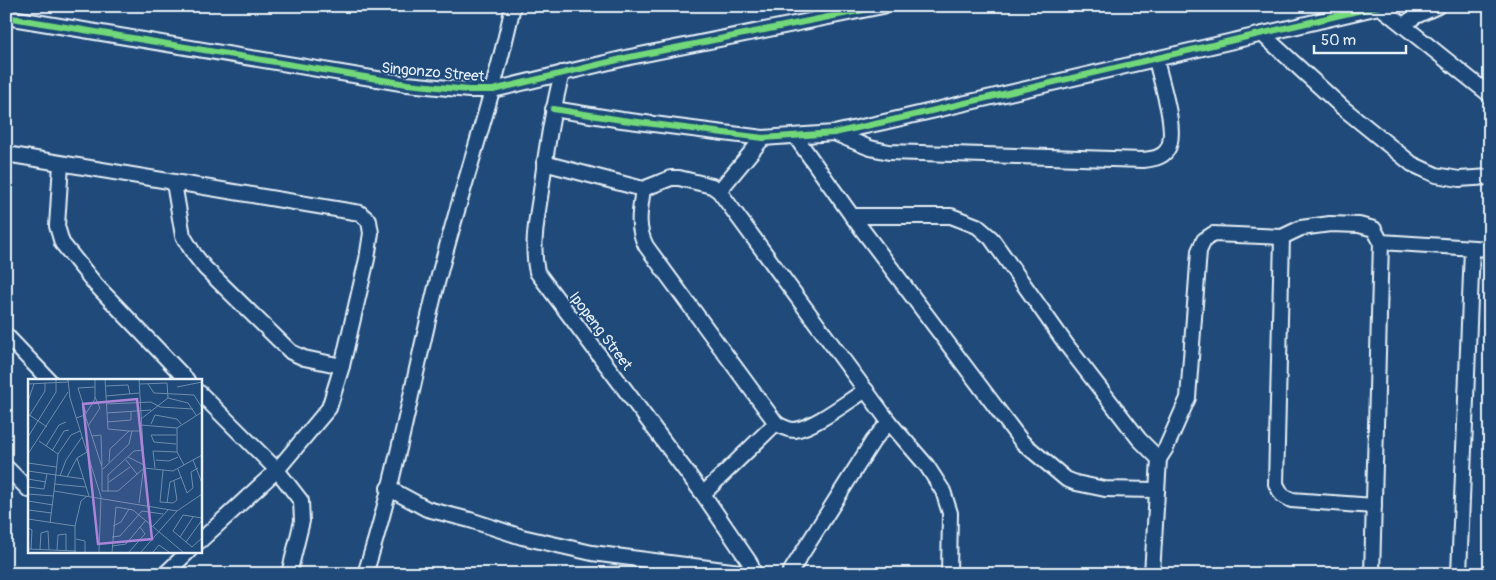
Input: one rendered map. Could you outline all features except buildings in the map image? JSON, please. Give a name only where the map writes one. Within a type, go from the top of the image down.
[{"type":"street","points":[[365,574],[407,416],[435,291],[493,90],[513,6]]},
{"type":"street","name":"Singonzo Street","points":[[6,17],[397,83],[469,90],[493,90],[630,57],[883,6]]},
{"type":"street","points":[[1404,25],[1414,17],[1438,6]]},
{"type":"street","points":[[553,109],[763,138],[834,133],[1379,7],[1490,95]]},
{"type":"street","points":[[1262,34],[1343,108],[1412,164],[1436,175],[1459,179],[1490,177]]},
{"type":"street","points":[[834,133],[870,148],[889,152],[1156,159],[1167,151],[1172,139],[1171,126],[1156,59]]},
{"type":"street","name":"Ipopeng Street","points":[[562,73],[553,109],[544,163],[535,238],[534,259],[537,272],[702,494],[750,563],[754,574]]},
{"type":"street","points":[[795,136],[852,216],[1022,442],[1066,479],[1076,483],[1105,489],[1155,490]]},
{"type":"street","points":[[719,191],[763,138]]},
{"type":"street","points":[[6,154],[360,213],[369,221],[371,233],[367,259],[342,366],[328,408],[276,470],[201,537]]},
{"type":"street","points":[[544,163],[643,189],[670,178],[679,178],[712,186],[719,191],[889,422],[927,466],[948,504],[951,526],[950,574]]},
{"type":"street","points":[[61,164],[57,226],[62,243],[96,285],[186,379]]},
{"type":"street","points":[[174,183],[183,236],[205,268],[291,352],[304,358],[342,366]]},
{"type":"street","points":[[643,189],[639,223],[641,236],[646,246],[776,423],[784,428],[796,430],[819,419],[866,390]]},
{"type":"street","points":[[852,216],[933,214],[951,216],[977,226],[990,238],[1063,339],[1139,439],[1159,459]]},
{"type":"street","points":[[1152,574],[1155,490],[1159,459],[1166,448],[1188,398],[1201,244],[1208,236],[1213,234],[1282,237],[1301,228],[1348,224],[1374,229],[1381,242],[1372,574]]},
{"type":"street","points":[[1282,237],[1277,474],[1279,491],[1291,500],[1374,506]]},
{"type":"street","points":[[1381,242],[1490,249]]},
{"type":"street","points":[[1459,574],[1472,249]]},
{"type":"street","points":[[6,335],[48,379]]},
{"type":"street","points":[[201,394],[276,470],[301,502],[302,522],[289,574]]},
{"type":"street","points":[[789,574],[873,442],[889,422]]},
{"type":"street","points":[[702,494],[776,423]]},
{"type":"street","points":[[6,467],[28,489]]},
{"type":"street","points":[[388,488],[427,509],[470,520],[522,537],[592,553],[754,574]]},
{"type":"street","points":[[165,574],[188,552]]},
{"type":"cycle path","points":[[6,17],[407,84],[469,90],[493,90],[630,57],[883,6]]},
{"type":"cycle path","points":[[553,109],[763,138],[834,133],[1379,6]]}]
